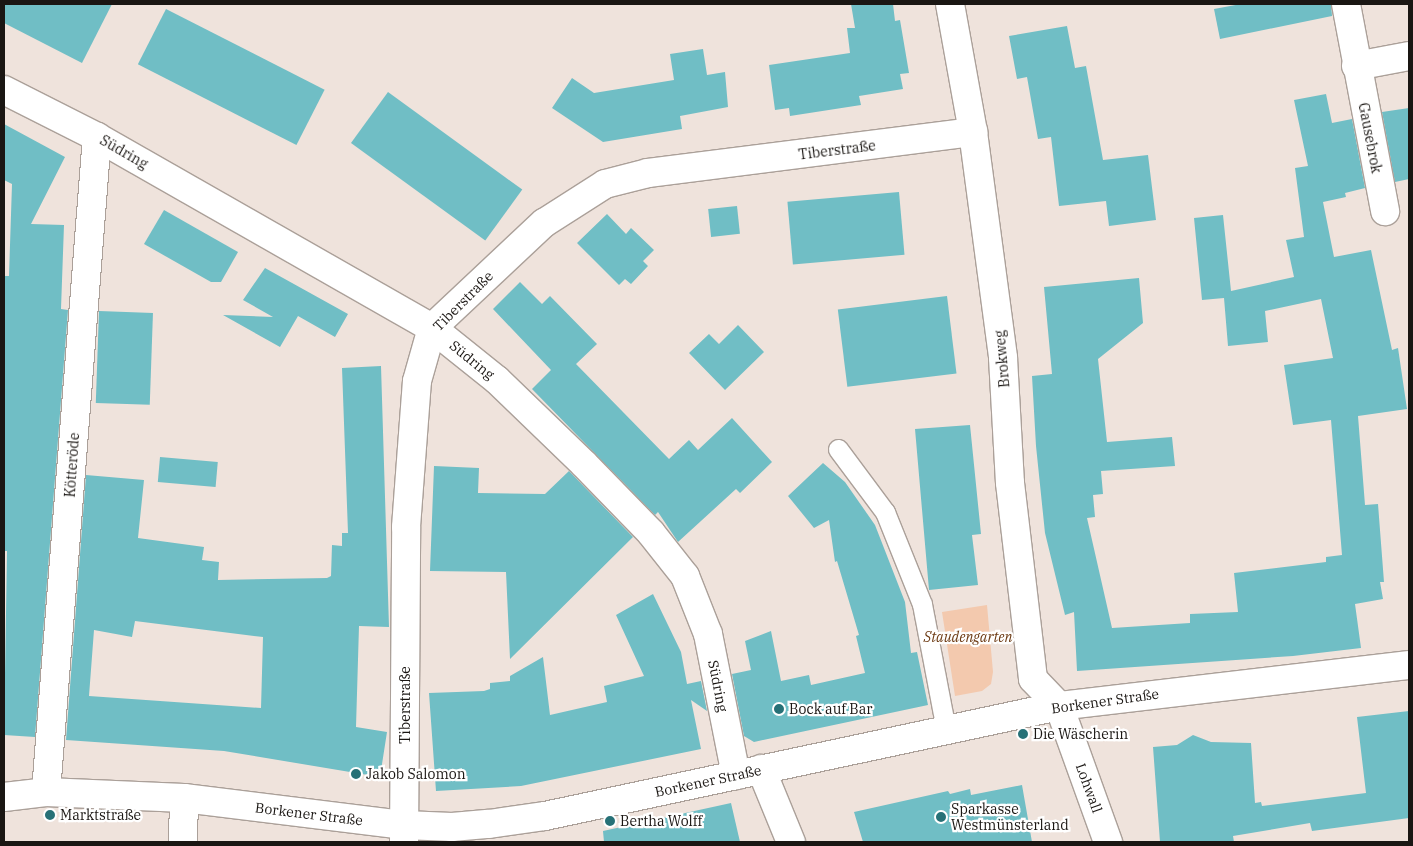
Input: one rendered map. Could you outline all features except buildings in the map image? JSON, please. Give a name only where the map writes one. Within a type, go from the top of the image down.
[{"type":"street","name":"Brokweg","points":[[950,4],[973,132],[1003,358],[1010,484],[1033,679],[1060,706]]},
{"type":"street","name":"Gausebrok","points":[[1346,4],[1356,66],[1385,211]]},
{"type":"street","points":[[1356,66],[1409,56]]},
{"type":"street","name":"Südring","points":[[4,90],[98,137],[432,328],[497,380],[584,464],[650,533],[685,576],[708,634],[748,772],[791,842]]},
{"type":"street","name":"Tiberstraße","points":[[404,833],[406,527],[417,380],[432,328],[544,223],[605,184],[648,173],[973,132]]},
{"type":"street","name":"Kötteröde","points":[[46,792],[98,137]]},
{"type":"street","name":"Borkener Straße","points":[[4,797],[46,792],[184,798],[404,833],[545,816],[1060,706],[1409,665]]},
{"type":"street","name":"Lohwall","points":[[1060,706],[1108,842]]},
{"type":"street","points":[[183,842],[184,798]]},
{"type":"lane","points":[[838,449],[885,512],[922,604],[946,730]]},
{"type":"green space","name":"Staudengarten","points":[[987,605],[993,672],[991,684],[982,691],[955,696],[942,612]]},
{"type":"place","name":"Bock auf Bar","points":[[779,709]]},
{"type":"place","name":"Die Wäscherin","points":[[1023,734]]},
{"type":"place","name":"Jakob Salomon","points":[[356,774]]},
{"type":"place","name":"Marktstraße","points":[[50,815]]},
{"type":"place","name":"Sparkasse Westmünsterland","points":[[941,817]]},
{"type":"place","name":"Bertha Wolff","points":[[610,821]]}]
